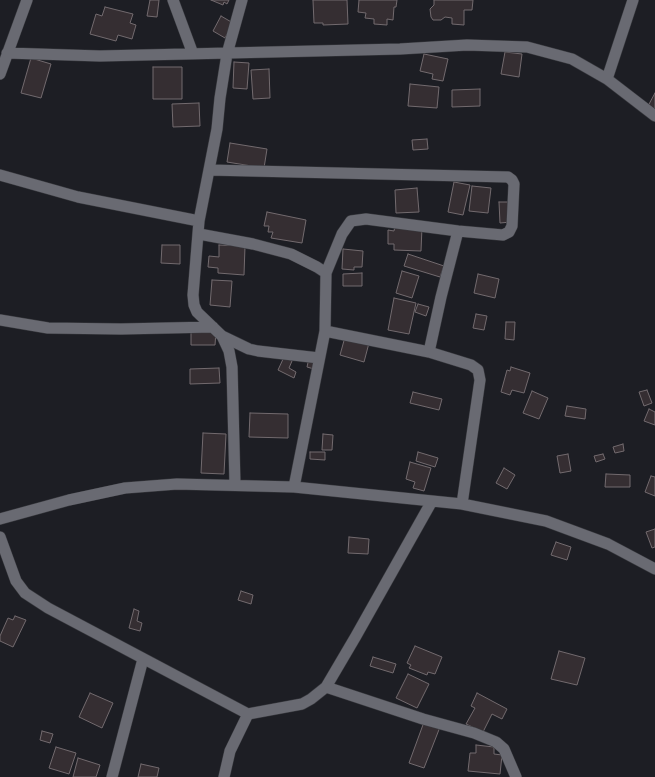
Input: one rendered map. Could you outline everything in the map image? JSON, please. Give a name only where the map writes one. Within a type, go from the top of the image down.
[{"type":"street","points":[[0,74],[27,0]]},
{"type":"street","points":[[173,0],[193,54]]},
{"type":"street","points":[[242,0],[227,54],[217,128],[199,221],[193,295],[194,305],[197,312],[222,336],[249,349],[318,358]]},
{"type":"street","points":[[607,79],[633,0]]},
{"type":"street","points":[[7,53],[100,56],[400,49],[467,45],[527,47],[572,60],[607,79],[655,116]]},
{"type":"street","points":[[209,170],[508,177],[514,184],[512,226],[509,232],[503,235],[458,231],[366,219],[351,221],[342,234],[326,274],[325,331],[318,358],[294,487]]},
{"type":"street","points":[[0,175],[78,197],[199,221]]},
{"type":"street","points":[[429,352],[458,231]]},
{"type":"street","points":[[199,234],[253,244],[291,254],[317,267],[326,274]]},
{"type":"street","points":[[0,320],[48,328],[121,329],[213,327]]},
{"type":"street","points":[[325,331],[429,352],[471,365],[478,370],[480,380],[462,504]]},
{"type":"street","points":[[222,336],[229,351],[232,367],[235,485]]},
{"type":"street","points":[[0,519],[69,500],[124,488],[178,484],[294,487],[462,504],[546,521],[608,544],[655,569]]},
{"type":"street","points":[[0,537],[16,581],[25,593],[48,608],[248,714],[302,704],[326,687],[432,501]]},
{"type":"street","points":[[112,777],[143,659]]},
{"type":"street","points":[[326,687],[423,719],[474,733],[496,742],[504,749],[516,777]]},
{"type":"street","points":[[224,777],[230,751],[248,714]]},
{"type":"building","points":[[150,0],[159,0],[157,17],[147,16]]},
{"type":"building","points":[[211,0],[229,0],[227,4],[224,2],[223,5]]},
{"type":"building","points":[[313,0],[347,0],[348,24],[323,25],[323,23],[314,23]]},
{"type":"building","points":[[359,0],[397,0],[396,7],[394,7],[393,20],[387,19],[387,25],[374,24],[374,19],[365,18],[366,13],[358,12]]},
{"type":"building","points":[[434,0],[473,0],[472,10],[464,10],[464,25],[452,24],[452,18],[445,17],[441,20],[433,20],[430,9],[434,5]]},
{"type":"building","points":[[105,7],[133,14],[130,23],[136,25],[132,39],[118,35],[116,41],[90,34],[96,14],[102,16]]},
{"type":"building","points":[[221,16],[233,23],[225,38],[213,31]]},
{"type":"building","points":[[505,52],[522,54],[519,77],[501,74]]},
{"type":"building","points":[[424,54],[448,59],[443,81],[432,79],[433,74],[420,71]]},
{"type":"building","points":[[31,58],[51,64],[41,98],[21,93]]},
{"type":"building","points":[[234,62],[249,63],[247,89],[233,88]]},
{"type":"building","points":[[153,67],[182,67],[182,99],[153,99]]},
{"type":"building","points":[[269,69],[270,98],[253,99],[251,70]]},
{"type":"building","points":[[410,84],[439,87],[437,108],[408,106]]},
{"type":"building","points":[[480,89],[480,106],[452,107],[452,90]]},
{"type":"building","points":[[655,93],[655,110],[648,106]]},
{"type":"building","points":[[199,103],[200,126],[173,127],[172,104]]},
{"type":"building","points":[[427,139],[428,149],[413,150],[412,140]]},
{"type":"building","points":[[230,143],[267,149],[264,168],[227,162]]},
{"type":"building","points":[[454,182],[470,185],[463,215],[448,212]]},
{"type":"building","points":[[472,186],[491,188],[488,213],[469,211]]},
{"type":"building","points":[[417,188],[419,212],[396,213],[395,190]]},
{"type":"building","points":[[499,202],[510,202],[511,222],[500,223]]},
{"type":"building","points":[[267,212],[306,220],[302,243],[271,238],[273,232],[268,232],[269,226],[264,226]]},
{"type":"building","points":[[395,226],[422,227],[421,251],[394,250],[394,244],[388,244],[388,230],[394,231]]},
{"type":"building","points":[[162,245],[180,245],[180,264],[161,263]]},
{"type":"building","points":[[219,245],[245,246],[244,275],[218,273],[218,268],[208,267],[209,256],[219,257]]},
{"type":"building","points":[[343,249],[363,251],[362,267],[354,267],[354,270],[342,269]]},
{"type":"building","points":[[408,254],[444,266],[440,277],[404,266]]},
{"type":"building","points":[[402,271],[419,276],[412,298],[396,293]]},
{"type":"building","points":[[362,273],[362,286],[343,286],[343,274]]},
{"type":"building","points":[[478,274],[499,279],[495,298],[474,293]]},
{"type":"building","points":[[212,280],[232,281],[230,307],[210,305]]},
{"type":"building","points":[[394,298],[416,303],[409,334],[388,330]]},
{"type":"building","points":[[418,304],[429,307],[426,316],[415,312]]},
{"type":"building","points":[[476,314],[487,316],[484,330],[473,328]]},
{"type":"building","points":[[506,322],[515,322],[514,340],[505,339]]},
{"type":"building","points":[[191,331],[216,331],[215,345],[191,345]]},
{"type":"building","points":[[345,337],[369,343],[364,362],[340,355]]},
{"type":"building","points":[[284,357],[292,361],[289,368],[296,372],[294,378],[278,370]]},
{"type":"building","points":[[309,358],[316,360],[314,369],[307,367]]},
{"type":"building","points":[[511,367],[530,373],[524,393],[512,390],[510,395],[501,392],[507,370],[510,371]]},
{"type":"building","points":[[219,368],[220,383],[190,384],[190,369]]},
{"type":"building","points":[[647,390],[652,403],[644,406],[639,392]]},
{"type":"building","points":[[532,391],[548,398],[539,419],[523,413]]},
{"type":"building","points":[[413,392],[442,399],[439,410],[410,403]]},
{"type":"building","points":[[567,406],[586,409],[585,419],[565,416]]},
{"type":"building","points":[[649,409],[655,412],[655,425],[644,421]]},
{"type":"building","points":[[250,413],[288,414],[288,438],[249,437]]},
{"type":"building","points":[[203,433],[226,434],[224,474],[201,473]]},
{"type":"building","points":[[323,434],[333,435],[332,450],[322,450]]},
{"type":"building","points":[[623,444],[624,451],[615,453],[613,447]]},
{"type":"building","points":[[310,452],[325,452],[325,460],[310,459]]},
{"type":"building","points":[[418,452],[438,458],[435,467],[416,461]]},
{"type":"building","points":[[568,454],[571,471],[560,473],[557,456]]},
{"type":"building","points":[[603,454],[605,459],[596,462],[594,456]]},
{"type":"building","points":[[410,462],[431,468],[424,491],[413,488],[415,482],[406,479]]},
{"type":"building","points":[[504,468],[515,475],[507,489],[496,483]]},
{"type":"building","points":[[606,474],[630,475],[630,487],[605,487]]},
{"type":"building","points":[[651,476],[655,477],[655,496],[645,492]]},
{"type":"building","points":[[655,529],[655,547],[652,548],[646,532]]},
{"type":"building","points":[[349,537],[369,539],[368,554],[348,553]]},
{"type":"building","points":[[556,542],[571,547],[567,560],[551,555]]},
{"type":"building","points":[[241,591],[253,595],[251,604],[238,600]]},
{"type":"building","points":[[134,609],[139,611],[137,621],[142,623],[140,631],[129,628]]},
{"type":"building","points":[[15,616],[26,620],[13,647],[0,641],[0,636],[8,618],[13,620]]},
{"type":"building","points":[[415,646],[442,657],[435,674],[428,672],[427,675],[409,668],[411,665],[407,663]]},
{"type":"building","points":[[559,651],[585,658],[577,685],[551,679]]},
{"type":"building","points":[[373,657],[396,664],[393,673],[370,666]]},
{"type":"building","points":[[408,674],[429,684],[417,708],[396,698]]},
{"type":"building","points":[[90,693],[113,703],[102,728],[79,717]]},
{"type":"building","points":[[477,693],[507,709],[502,719],[492,714],[483,732],[466,724],[475,708],[471,706]]},
{"type":"building","points":[[424,722],[440,727],[424,768],[409,763]]},
{"type":"building","points":[[42,731],[53,734],[50,743],[40,740]]},
{"type":"building","points":[[476,745],[494,747],[494,754],[502,755],[500,774],[468,771],[470,753],[476,753]]},
{"type":"building","points":[[56,747],[76,753],[69,774],[49,768]]},
{"type":"building","points":[[78,758],[100,765],[96,777],[73,777]]},
{"type":"building","points":[[141,764],[159,768],[157,777],[138,777]]}]
